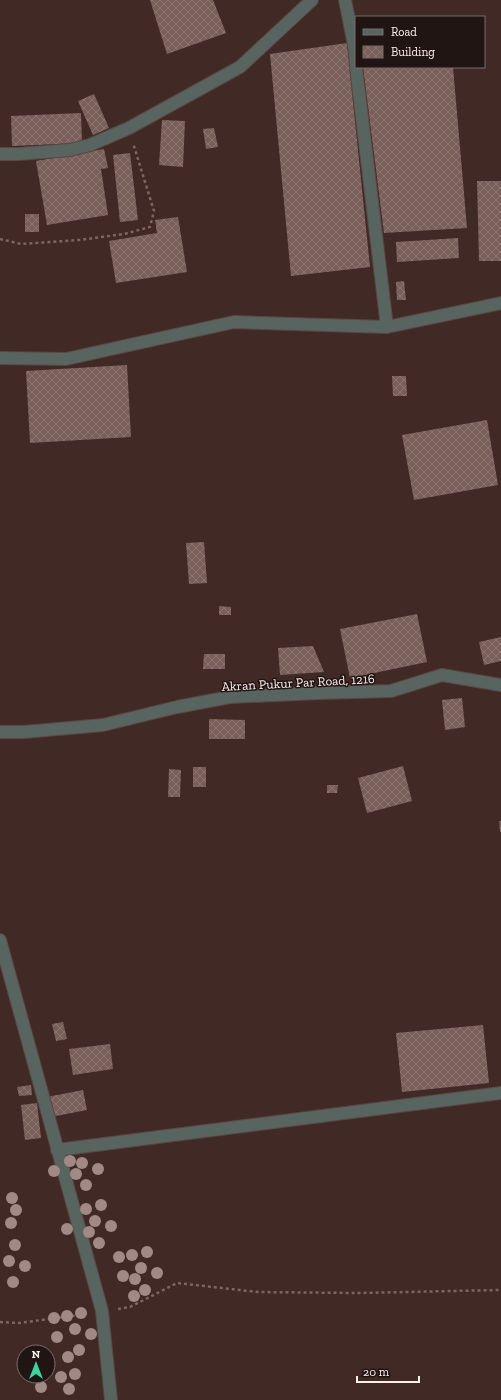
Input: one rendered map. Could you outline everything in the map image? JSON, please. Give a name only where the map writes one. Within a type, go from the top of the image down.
[{"type":"street","points":[[0,154],[70,150],[90,144],[129,128],[240,67],[312,0]]},
{"type":"street","points":[[345,0],[355,56]]},
{"type":"street","points":[[356,68],[387,327]]},
{"type":"street","points":[[0,358],[66,359],[234,322],[387,327],[501,303]]},
{"type":"street","name":"Akran Pukur Par Road, 1216","points":[[0,732],[24,732],[103,725],[177,707],[230,697],[391,691],[442,675],[501,685]]},
{"type":"street","points":[[0,940],[102,1312],[111,1400]]},
{"type":"street","points":[[57,1150],[501,1093]]},
{"type":"path","points":[[0,239],[21,244],[79,240],[124,234],[150,227],[154,211],[129,128]]},
{"type":"path","points":[[0,1322],[19,1323],[130,1307],[177,1283],[258,1292],[358,1293],[501,1290]]},
{"type":"building","points":[[150,0],[213,0],[226,33],[167,54]]},
{"type":"building","points":[[347,43],[370,267],[291,276],[270,54]]},
{"type":"building","points":[[363,68],[453,68],[467,228],[384,233]]},
{"type":"building","points":[[94,94],[109,128],[93,135],[78,101]]},
{"type":"building","points":[[81,113],[82,143],[12,146],[11,116]]},
{"type":"building","points":[[162,120],[185,121],[183,167],[159,165]]},
{"type":"building","points":[[214,128],[218,147],[206,149],[203,129]]},
{"type":"building","points":[[104,149],[108,168],[101,169],[108,215],[47,225],[36,161]]},
{"type":"building","points":[[130,153],[138,220],[120,222],[113,155]]},
{"type":"building","points":[[477,181],[501,181],[501,261],[479,261]]},
{"type":"building","points":[[25,214],[39,214],[39,232],[25,232]]},
{"type":"building","points":[[178,217],[187,272],[116,283],[109,241],[157,233],[155,220]]},
{"type":"building","points":[[458,238],[459,258],[397,262],[396,242]]},
{"type":"building","points":[[404,281],[406,300],[397,300],[396,282]]},
{"type":"building","points":[[127,365],[131,437],[30,443],[26,371]]},
{"type":"building","points":[[392,376],[406,376],[407,396],[393,396]]},
{"type":"building","points":[[487,420],[498,485],[414,500],[402,435]]},
{"type":"building","points":[[204,542],[207,583],[189,584],[186,543]]},
{"type":"building","points":[[219,606],[231,607],[231,615],[219,615]]},
{"type":"building","points":[[417,614],[427,662],[350,678],[340,629]]},
{"type":"building","points":[[501,637],[501,661],[484,665],[479,642]]},
{"type":"building","points":[[313,646],[324,672],[280,675],[278,648]]},
{"type":"building","points":[[204,654],[225,654],[225,669],[203,669]]},
{"type":"building","points":[[462,698],[465,727],[445,730],[442,700]]},
{"type":"building","points":[[209,719],[245,720],[245,739],[209,739]]},
{"type":"building","points":[[403,766],[412,801],[367,813],[358,778]]},
{"type":"building","points":[[193,767],[206,767],[206,787],[193,787]]},
{"type":"building","points":[[169,769],[181,770],[180,797],[168,797]]},
{"type":"building","points":[[327,785],[338,785],[337,793],[327,793]]},
{"type":"building","points":[[499,821],[501,821],[501,832],[500,832]]},
{"type":"building","points":[[63,1022],[67,1039],[56,1041],[52,1024]]},
{"type":"building","points":[[483,1025],[489,1083],[402,1092],[396,1033]]},
{"type":"building","points":[[110,1044],[113,1069],[73,1075],[69,1049]]},
{"type":"building","points":[[31,1085],[32,1095],[19,1096],[17,1087]]},
{"type":"building","points":[[83,1090],[87,1110],[51,1117],[47,1097]]},
{"type":"building","points":[[37,1103],[41,1138],[25,1140],[21,1105]]}]
